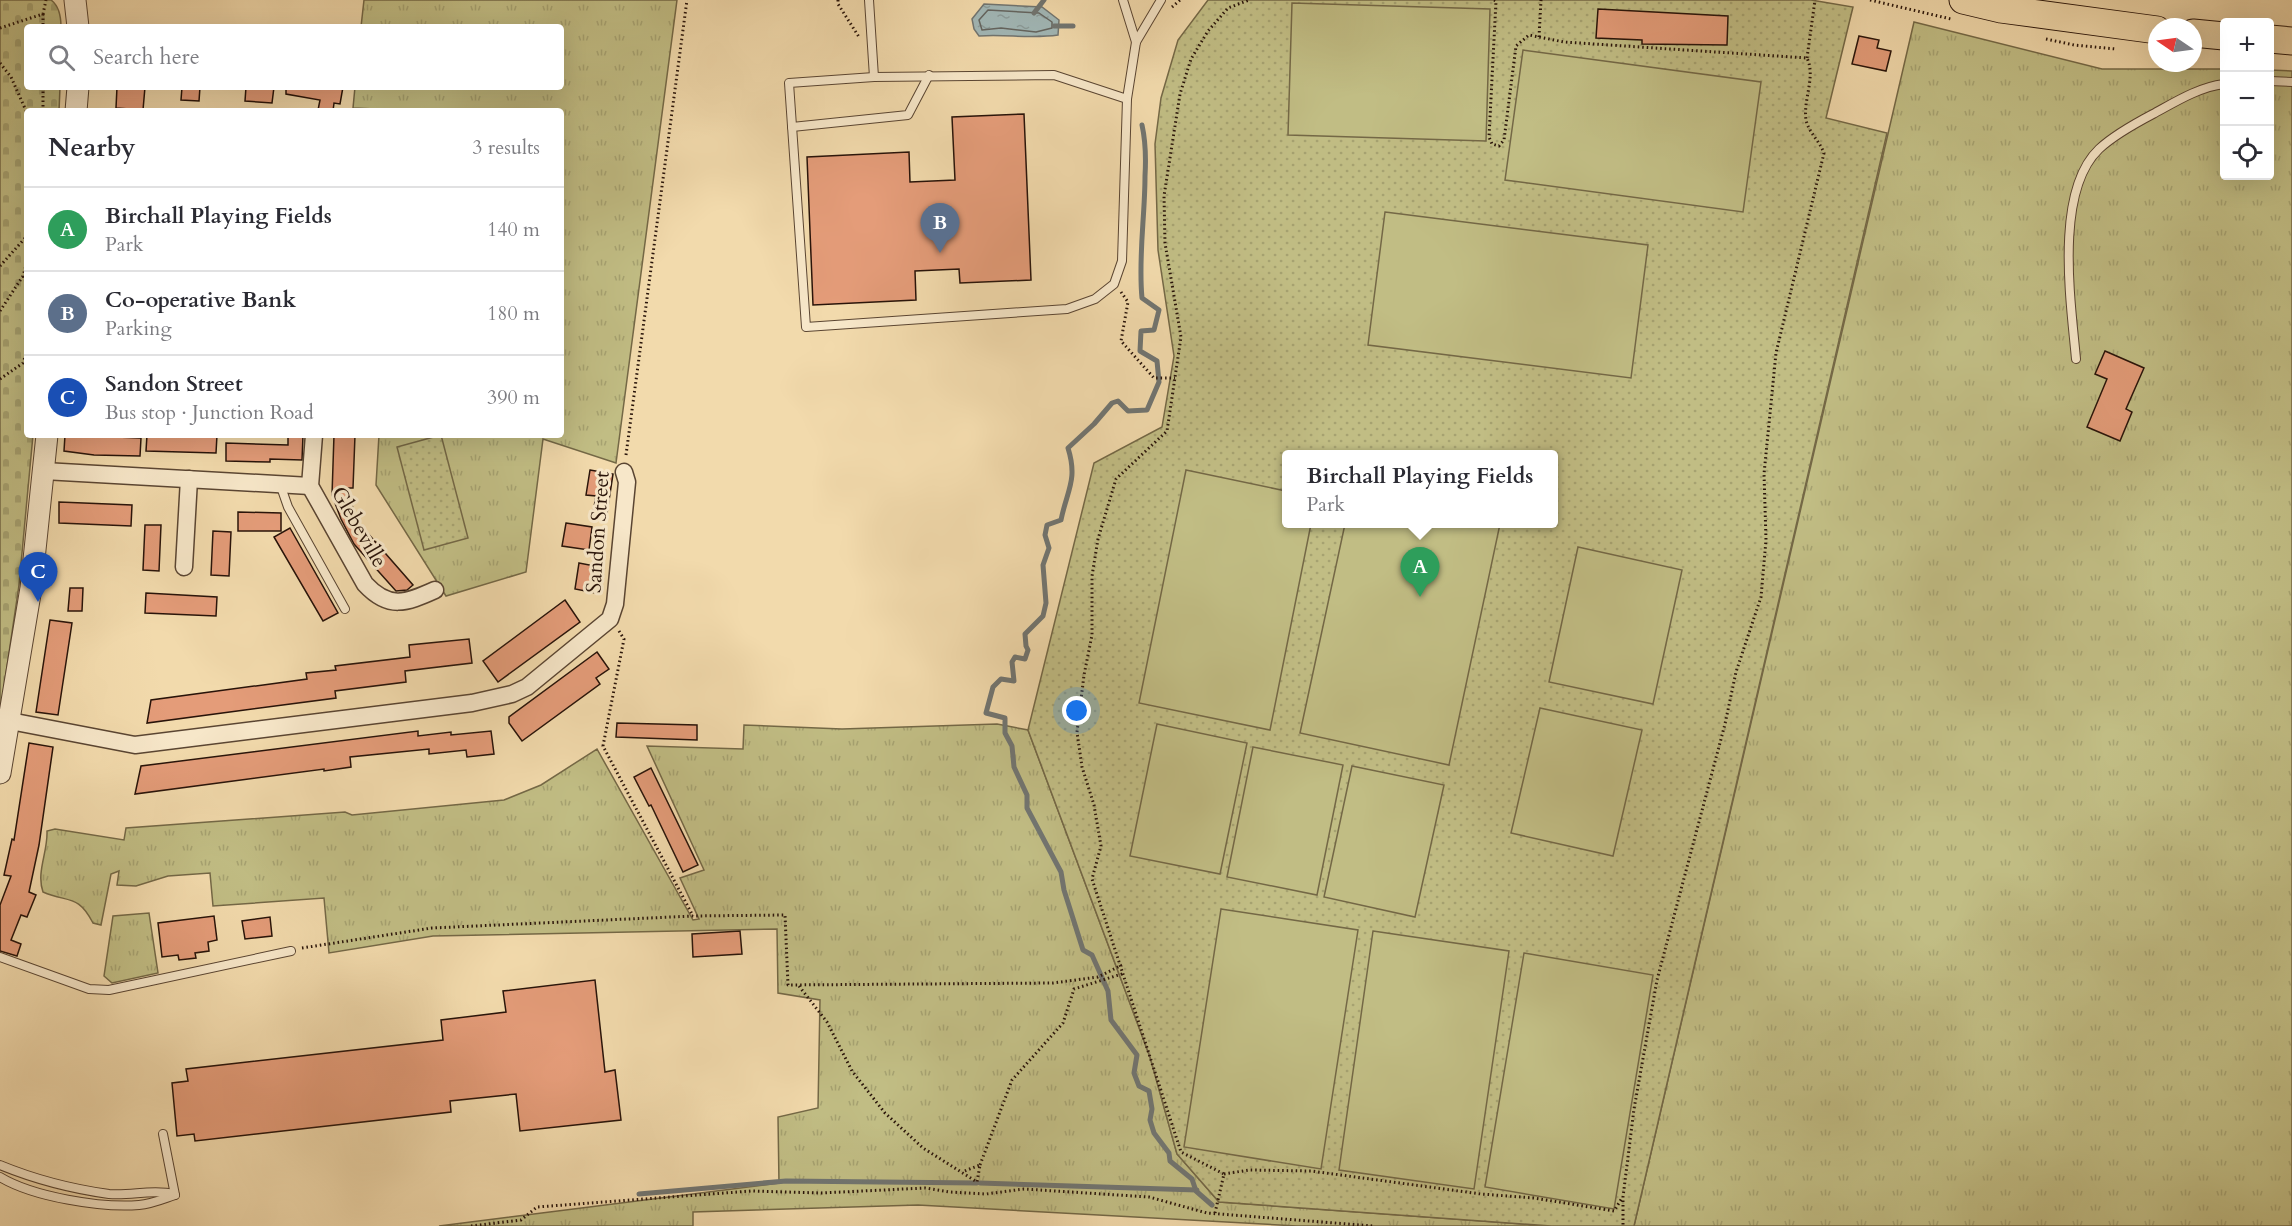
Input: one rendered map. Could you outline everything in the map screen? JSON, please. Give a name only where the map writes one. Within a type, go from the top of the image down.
[{"type":"highway","points":[[1963,0],[2002,4],[2148,28]]},
{"type":"highway","points":[[2202,34],[2220,36]]},
{"type":"highway","points":[[2274,39],[2292,41]]},
{"type":"street","points":[[75,0],[78,24]]},
{"type":"street","points":[[76,108],[78,90]]},
{"type":"street","points":[[0,773],[31,588],[47,438]]},
{"type":"street","name":"Glebeville","points":[[315,438],[310,486],[365,584],[376,595],[387,600],[401,602],[415,599],[435,590]]},
{"type":"street","name":"Glebeville","points":[[44,471],[310,486]]},
{"type":"street","name":"Sandon Street","points":[[10,721],[135,745],[472,703],[512,694],[527,687],[610,619],[615,604],[625,504],[627,482],[624,472]]},
{"type":"street","points":[[184,567],[189,479]]},
{"type":"lane","points":[[869,0],[874,77]]},
{"type":"lane","points":[[1123,0],[1136,42]]},
{"type":"lane","points":[[1127,99],[1054,75],[929,75],[789,83],[806,327],[1067,309],[1095,299],[1114,284],[1122,261],[1127,99],[1136,42],[1161,0]]},
{"type":"lane","points":[[792,127],[908,115],[929,75]]},
{"type":"lane","points":[[2274,81],[2292,82]]},
{"type":"lane","points":[[2076,359],[2070,285],[2070,213],[2085,167],[2098,150],[2127,128],[2191,94],[2220,85]]},
{"type":"lane","points":[[280,484],[288,507],[345,609]]},
{"type":"lane","points":[[0,957],[89,989],[109,990],[291,951]]},
{"type":"lane","points":[[163,1134],[175,1194]]},
{"type":"lane","points":[[0,1165],[28,1175],[111,1194],[149,1192],[175,1194]]},
{"type":"lane","points":[[0,1177],[15,1185],[40,1192],[107,1206],[141,1205],[175,1194]]},
{"type":"path","points":[[43,24],[46,0]]},
{"type":"path","name":"Sandon Street","points":[[624,472],[687,0]]},
{"type":"path","points":[[838,0],[838,4],[858,37],[871,39]]},
{"type":"path","points":[[1249,0],[1228,8],[1208,31],[1191,59],[1180,94],[1164,196],[1165,243],[1181,337],[1167,431],[1116,479],[1098,539],[1092,576],[1092,635],[1077,732],[1082,767],[1094,805],[1101,846],[1092,879],[1125,974],[1181,1152],[1224,1174],[1249,1170],[1311,1170],[1481,1194],[1534,1198],[1614,1211],[1623,1197]]},
{"type":"path","points":[[1494,0],[1496,1],[1489,137],[1492,144],[1498,146],[1504,140],[1516,46],[1528,35],[1564,42],[1807,58]]},
{"type":"path","points":[[1539,37],[1541,0]]},
{"type":"path","points":[[1623,1226],[1623,1197],[1634,1109],[1657,980],[1737,672],[1761,597],[1766,540],[1764,474],[1774,358],[1824,153],[1821,144],[1812,135],[1806,119],[1810,82],[1810,64],[1807,58],[1815,0]]},
{"type":"path","points":[[0,28],[43,14]]},
{"type":"path","points":[[0,63],[11,77],[25,108]]},
{"type":"path","points":[[43,90],[43,108]]},
{"type":"path","points":[[0,266],[24,239]]},
{"type":"path","points":[[0,311],[24,272]]},
{"type":"path","points":[[1114,284],[1128,302],[1121,341],[1154,378],[1176,378]]},
{"type":"path","points":[[0,379],[24,360]]},
{"type":"path","points":[[610,619],[624,639],[603,746],[693,916]]},
{"type":"path","points":[[291,951],[432,928],[693,916],[785,915],[788,985],[1053,983],[1098,977],[1122,965]]},
{"type":"path","points":[[798,986],[827,1022],[852,1071],[885,1113],[923,1148],[977,1182],[980,1165],[1012,1080],[1063,1023],[1074,989],[1125,974]]},
{"type":"path","points":[[962,1172],[980,1165]]},
{"type":"path","points":[[1215,1214],[1224,1174]]},
{"type":"path","points":[[471,1226],[520,1220],[537,1207],[751,1191],[821,1192],[925,1188],[986,1194],[1024,1189],[1149,1197],[1215,1214],[1373,1226]]},
{"type":"green space","points":[[0,0],[51,0],[58,9],[61,24],[24,24],[24,90],[60,90],[59,108],[24,108],[24,438],[33,438],[19,585],[0,714]]},
{"type":"green space","points":[[364,0],[677,0],[616,463],[543,439],[526,572],[446,596],[376,485],[379,438],[564,438],[564,108],[353,108],[355,90],[564,90],[564,24],[361,24]]},
{"type":"green space","points":[[1208,0],[1811,0],[1853,7],[1826,118],[1887,133],[1634,1226],[1551,1226],[1219,1202],[1177,1154],[1150,1057],[1028,730],[1094,463],[1162,427],[1174,356],[1158,250],[1155,144],[1161,98],[1178,40]]},
{"type":"green space","points":[[1292,3],[1490,9],[1486,141],[1288,135]]},
{"type":"green space","points":[[1914,22],[2102,69],[2202,72],[2202,69],[2220,69],[2220,180],[2274,180],[2274,70],[2292,71],[2292,1226],[1634,1226]]},
{"type":"green space","points":[[1523,50],[1761,82],[1743,212],[1505,180]]},
{"type":"green space","points":[[1385,212],[1648,245],[1631,378],[1368,345]]},
{"type":"green space","points":[[430,438],[442,438],[468,538],[424,550],[397,447]]},
{"type":"green space","points":[[1186,470],[1282,490],[1282,528],[1310,528],[1270,730],[1139,703]]},
{"type":"green space","points":[[1344,528],[1499,528],[1449,765],[1300,733]]},
{"type":"green space","points":[[1578,547],[1682,570],[1653,704],[1549,682]]},
{"type":"green space","points":[[1540,708],[1642,730],[1613,856],[1511,833]]},
{"type":"green space","points":[[997,724],[1028,730],[1150,1057],[1177,1154],[1219,1202],[1551,1226],[1297,1226],[918,1205],[693,1212],[693,1226],[439,1226],[779,1183],[778,1117],[818,1108],[820,1000],[778,993],[777,929],[433,936],[329,953],[324,898],[213,906],[210,873],[168,876],[136,886],[117,885],[119,871],[111,874],[101,925],[93,923],[83,907],[77,903],[43,892],[41,884],[47,831],[55,829],[124,840],[126,828],[345,812],[352,815],[504,800],[541,785],[597,749],[693,920],[699,919],[680,878],[704,870],[647,746],[743,749],[744,725],[842,729]]},
{"type":"green space","points":[[1157,724],[1247,743],[1220,874],[1130,856]]},
{"type":"green space","points":[[1253,747],[1343,765],[1317,895],[1227,877]]},
{"type":"green space","points":[[1352,766],[1444,785],[1415,917],[1324,897]]},
{"type":"green space","points":[[1221,909],[1358,930],[1321,1169],[1184,1147]]},
{"type":"green space","points":[[149,913],[158,973],[112,983],[104,976],[113,916]]},
{"type":"green space","points":[[1373,931],[1509,951],[1474,1189],[1339,1170]]},
{"type":"green space","points":[[1524,953],[1653,975],[1614,1209],[1485,1187]]},
{"type":"water","points":[[984,4],[1042,7],[1059,20],[1058,35],[979,36],[974,29],[972,19]]},
{"type":"building","points":[[1598,9],[1728,16],[1727,45],[1642,44],[1642,40],[1596,38]]},
{"type":"building","points":[[1859,36],[1879,40],[1877,48],[1891,51],[1886,71],[1852,64]]},
{"type":"building","points":[[117,90],[145,90],[143,108],[116,108]]},
{"type":"building","points":[[182,90],[200,90],[199,101],[181,100]]},
{"type":"building","points":[[246,90],[274,90],[272,103],[245,101]]},
{"type":"building","points":[[286,90],[342,90],[340,104],[334,103],[333,108],[318,108],[320,100],[286,94]]},
{"type":"building","points":[[1024,114],[1031,280],[960,283],[959,269],[915,271],[916,300],[813,305],[807,157],[909,152],[910,182],[955,180],[952,117]]},
{"type":"building","points":[[2105,351],[2144,368],[2126,409],[2132,412],[2120,441],[2087,427],[2107,379],[2095,374]]},
{"type":"building","points":[[65,438],[141,438],[140,456],[94,455],[64,451]]},
{"type":"building","points":[[147,438],[217,438],[216,453],[146,451]]},
{"type":"building","points":[[288,438],[303,438],[302,460],[226,461],[226,443],[288,445]]},
{"type":"building","points":[[334,438],[355,438],[353,488],[346,488],[358,522],[413,585],[407,590],[396,591],[354,544],[332,495]]},
{"type":"building","points":[[590,470],[613,474],[606,520],[592,518],[596,496],[586,495]]},
{"type":"building","points":[[59,502],[132,505],[131,526],[59,523]]},
{"type":"building","points":[[238,512],[281,513],[281,531],[238,531]]},
{"type":"building","points":[[566,523],[592,527],[589,550],[562,546]]},
{"type":"building","points":[[145,525],[161,525],[159,571],[143,570]]},
{"type":"building","points":[[290,528],[338,613],[323,621],[274,537]]},
{"type":"building","points":[[213,531],[231,532],[229,576],[211,575]]},
{"type":"building","points":[[579,563],[600,567],[596,593],[575,589]]},
{"type":"building","points":[[70,588],[83,588],[82,611],[68,611]]},
{"type":"building","points":[[146,593],[217,597],[216,616],[145,613]]},
{"type":"building","points":[[565,600],[580,622],[498,682],[483,661]]},
{"type":"building","points":[[50,620],[72,623],[58,715],[36,712]]},
{"type":"building","points":[[469,639],[472,663],[405,671],[406,682],[335,691],[336,698],[147,723],[151,700],[307,679],[306,673],[336,670],[335,666],[410,657],[409,645]]},
{"type":"building","points":[[597,652],[609,669],[596,678],[600,684],[522,741],[509,723],[509,717]]},
{"type":"building","points":[[617,723],[697,725],[697,740],[616,737]]},
{"type":"building","points":[[418,731],[418,736],[491,731],[494,754],[467,757],[466,750],[429,754],[429,749],[350,757],[351,767],[135,794],[141,766]]},
{"type":"building","points":[[29,743],[53,747],[39,845],[29,892],[36,895],[27,917],[21,915],[11,940],[21,944],[17,956],[0,951],[0,905],[11,876],[4,875],[12,839],[14,840]]},
{"type":"building","points":[[651,768],[698,865],[683,872],[651,805],[649,806],[634,777]]},
{"type":"building","points":[[214,916],[217,940],[208,942],[209,951],[195,953],[196,958],[179,960],[178,955],[162,957],[158,923]]},
{"type":"building","points":[[270,917],[272,936],[245,939],[242,921]]},
{"type":"building","points":[[740,931],[742,954],[693,957],[692,934]]},
{"type":"building","points":[[595,980],[605,1072],[615,1070],[621,1120],[520,1131],[516,1094],[450,1101],[451,1112],[195,1141],[194,1134],[177,1136],[172,1083],[188,1081],[186,1069],[443,1040],[441,1020],[506,1012],[503,991]]},
{"type":"waterway","points":[[1034,13],[1044,0]]},
{"type":"waterway","points":[[1054,26],[1073,26]]},
{"type":"waterway","points":[[1142,125],[1146,157],[1141,267],[1142,298],[1159,310],[1154,330],[1141,331],[1140,351],[1157,361],[1159,382],[1147,410],[1128,411],[1118,401],[1112,403],[1094,424],[1068,448],[1072,477],[1061,520],[1047,525],[1045,535],[1049,548],[1043,565],[1046,603],[1043,616],[1025,634],[1028,650],[1025,659],[1015,657],[1012,662],[1014,681],[1001,679],[993,687],[986,713],[1005,718],[1005,733],[1012,746],[1014,767],[1027,795],[1027,808],[1061,872],[1064,890],[1083,950],[1092,955],[1108,991],[1111,1020],[1137,1055],[1134,1073],[1139,1086],[1149,1091],[1152,1109],[1150,1120],[1154,1133],[1169,1153],[1170,1161],[1192,1179],[1196,1191],[1212,1205]]},
{"type":"waterway","points":[[639,1194],[786,1181],[977,1183]]},
{"type":"waterway","points":[[980,1183],[1197,1190]]},
{"type":"place","name":"Co-operative Bank","points":[[940,253]]},
{"type":"place","name":"Birchall Playing Fields","points":[[1420,597]]},
{"type":"place","name":"Sandon Street","points":[[38,602]]}]
